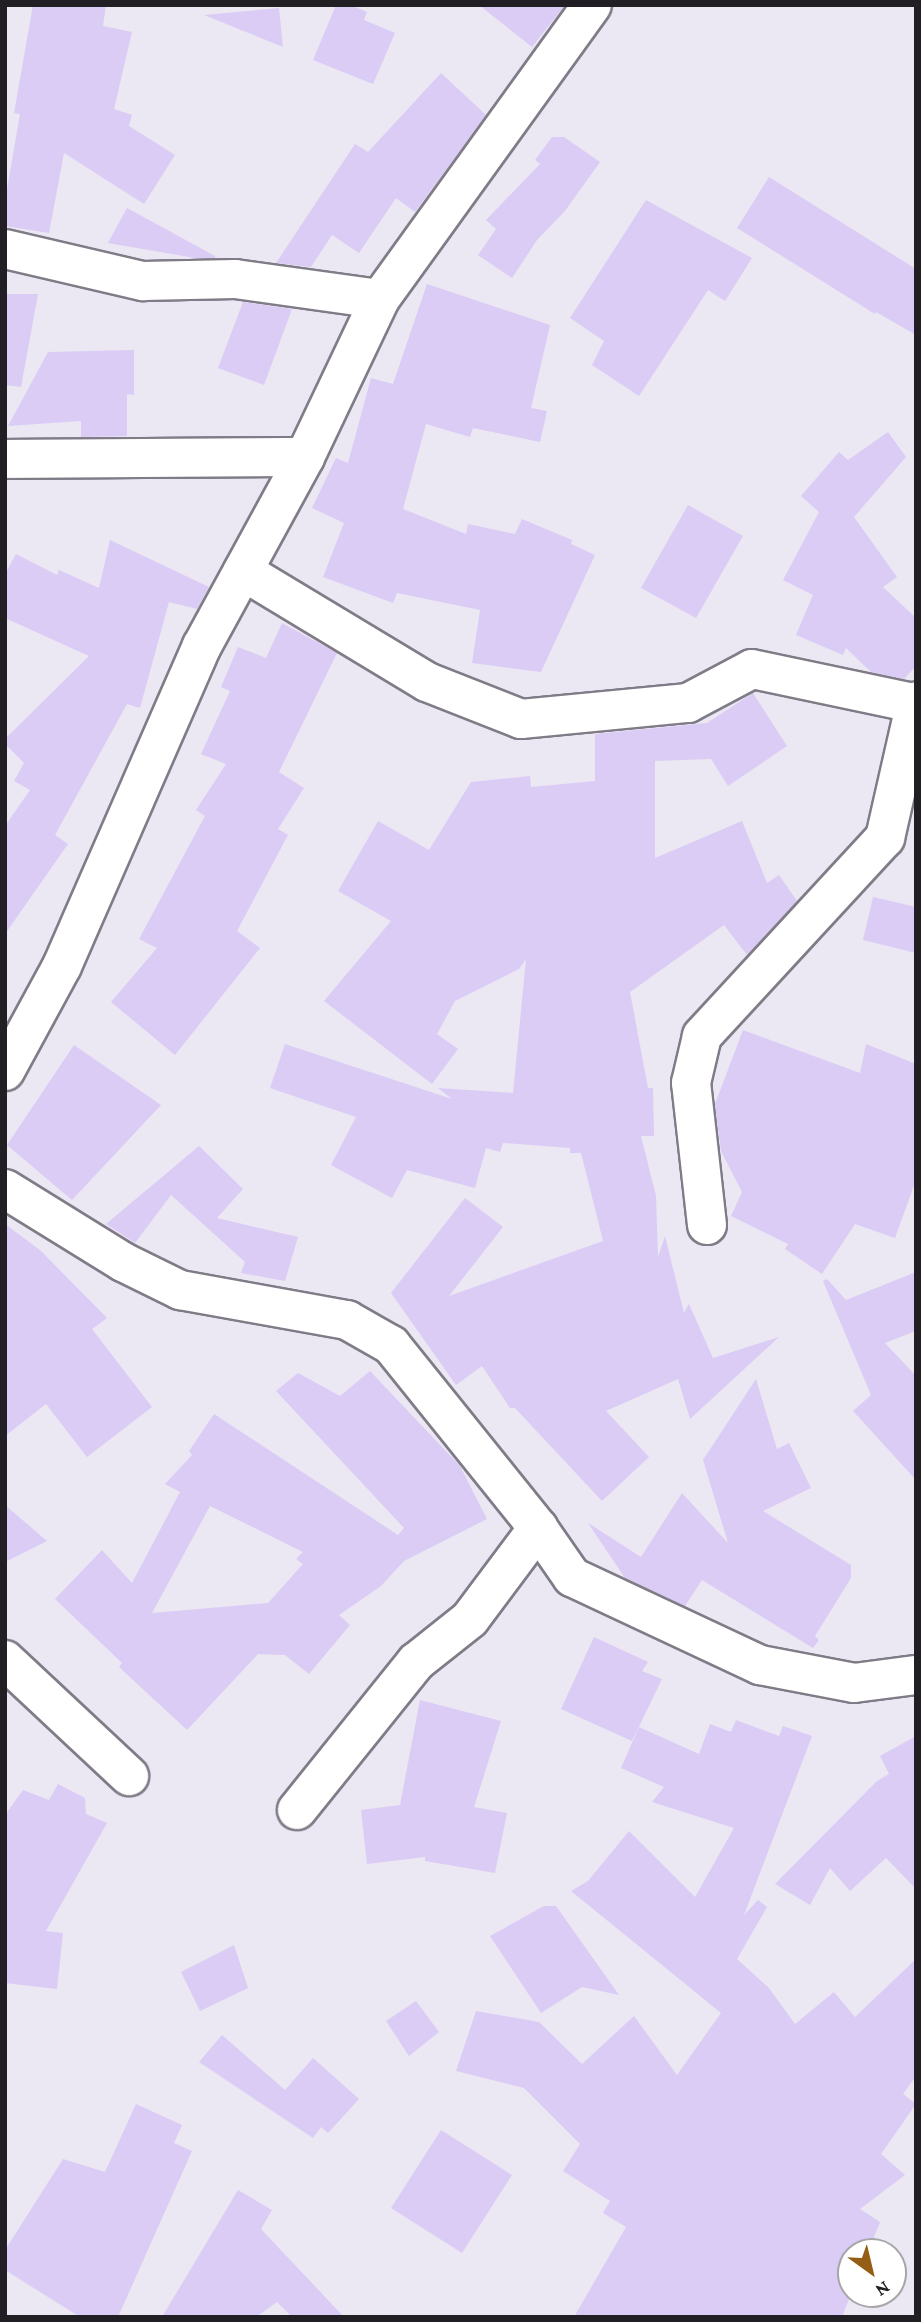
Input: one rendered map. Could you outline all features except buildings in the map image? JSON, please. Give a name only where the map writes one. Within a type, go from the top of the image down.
[{"type":"street","points":[[5,1071],[62,966],[202,646],[305,457],[380,299],[592,5]]},
{"type":"street","points":[[5,248],[143,281],[235,279],[380,299]]},
{"type":"street","points":[[5,460],[305,457]]},
{"type":"street","points":[[243,571],[428,682],[521,719],[688,703],[752,669],[915,702],[885,838],[702,1036],[691,1083],[707,1225]]},
{"type":"street","points":[[5,1189],[123,1262],[180,1290],[347,1320],[391,1345],[538,1528],[572,1577],[760,1665],[854,1683],[916,1675]]},
{"type":"street","points":[[298,1810],[415,1662],[470,1619],[538,1528]]},
{"type":"street","points":[[5,1660],[130,1776]]}]
